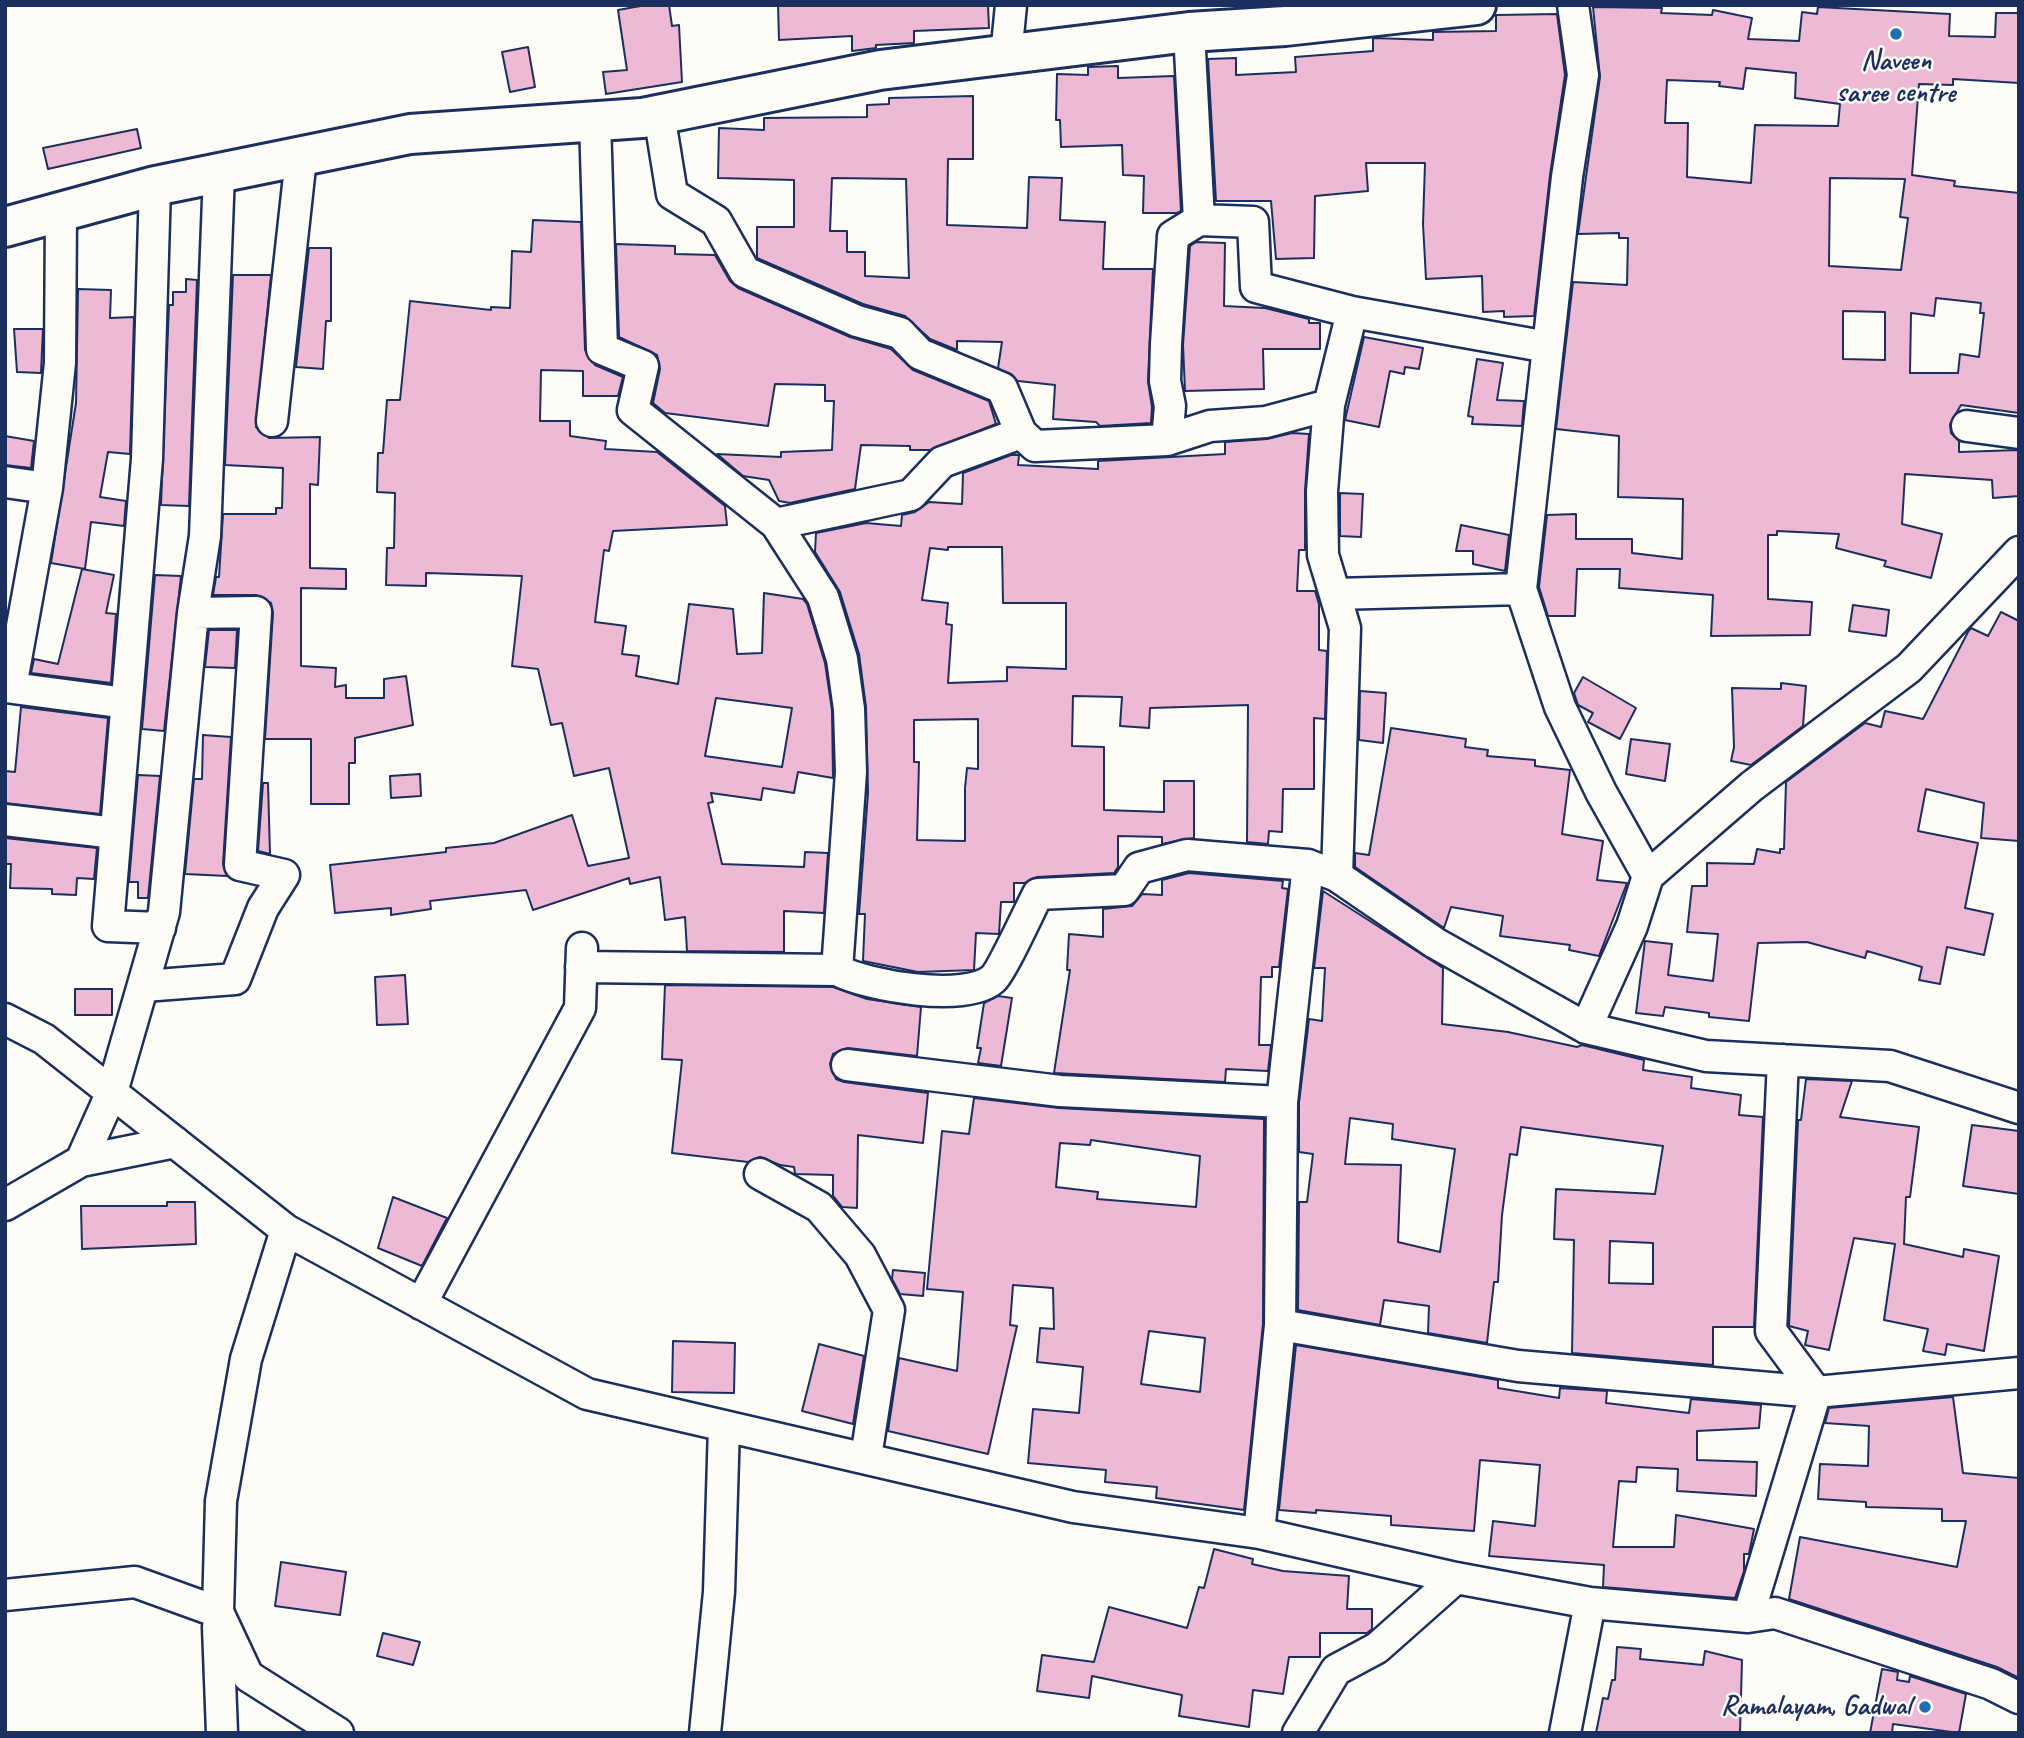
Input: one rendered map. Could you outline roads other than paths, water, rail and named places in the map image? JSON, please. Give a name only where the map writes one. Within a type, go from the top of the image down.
[{"type":"main road","points":[[5,227],[155,186],[410,134],[659,114],[880,70],[1189,32],[1288,15],[1476,5]]},
{"type":"street","points":[[1006,56],[1011,5]]},
{"type":"street","points":[[1573,5],[1583,75],[1567,177],[1521,589],[1560,707],[1601,792],[1648,876]]},
{"type":"street","points":[[1189,32],[1199,220]]},
{"type":"street","points":[[659,114],[671,194],[716,221],[745,272],[857,320],[900,333],[919,354],[1002,388],[1021,433],[1035,446],[1167,440],[1210,426],[1266,422],[1329,405]]},
{"type":"street","points":[[595,121],[602,349],[643,366],[633,410],[776,524],[823,597],[842,659],[849,709],[851,772],[837,970]]},
{"type":"street","points":[[272,421],[301,158]]},
{"type":"street","points":[[81,1161],[112,1092],[164,912],[193,613],[205,536],[219,173]]},
{"type":"street","points":[[155,186],[147,458],[108,926],[160,928]]},
{"type":"street","points":[[61,212],[60,363],[47,488],[8,687],[126,703]]},
{"type":"street","points":[[1167,440],[1170,406],[1165,381],[1166,344],[1173,236],[1199,220],[1253,222],[1256,287],[1352,312],[1548,347]]},
{"type":"street","points":[[1337,876],[1345,628],[1323,555],[1322,491],[1329,405],[1352,312]]},
{"type":"street","points":[[1967,426],[2019,433]]},
{"type":"street","points":[[776,524],[911,495],[942,462],[1021,433]]},
{"type":"street","points":[[5,482],[47,488]]},
{"type":"street","points":[[1586,1028],[1632,926],[1648,876],[1752,786],[1909,668],[2019,552]]},
{"type":"street","points":[[1335,594],[1521,589]]},
{"type":"street","points":[[144,986],[235,979],[263,908],[284,875],[240,865],[256,612],[193,613]]},
{"type":"street","points":[[5,820],[115,833]]},
{"type":"street","points":[[421,1304],[580,1008],[581,958],[837,970],[855,979],[940,991],[971,990],[994,979],[1038,894],[1124,890],[1139,869],[1186,855],[1308,865],[1337,876],[1435,943],[1586,1028],[1706,1056],[1891,1066],[2019,1108]]},
{"type":"street","points":[[1259,1533],[1280,1325],[1282,1102],[1308,865]]},
{"type":"street","points":[[5,1019],[44,1039],[286,1230],[587,1394],[1073,1507],[1259,1533],[1456,1578],[1590,1603],[1748,1617],[1775,1613],[1991,1684],[2019,1698]]},
{"type":"street","points":[[1783,1060],[1771,1331],[1816,1392]]},
{"type":"street","points":[[847,1065],[1060,1091],[1282,1102]]},
{"type":"street","points":[[5,1205],[81,1161],[175,1142]]},
{"type":"street","points":[[760,1174],[819,1207],[860,1255],[889,1310],[866,1457]]},
{"type":"street","points":[[222,1733],[218,1612],[221,1501],[246,1359],[286,1230]]},
{"type":"street","points":[[1280,1325],[1518,1366],[1816,1392],[2019,1373]]},
{"type":"street","points":[[1748,1617],[1816,1392]]},
{"type":"street","points":[[705,1733],[719,1592],[724,1426]]},
{"type":"street","points":[[1298,1733],[1336,1670],[1377,1648],[1456,1578]]},
{"type":"street","points":[[5,1595],[135,1582],[218,1612],[248,1676],[338,1733]]},
{"type":"street","points":[[1565,1733],[1590,1603]]},
{"type":"place","name":"Naveen saree centre","points":[[1896,34]]},
{"type":"place","name":"Ramalayam, Gadwal","points":[[1925,1707]]}]
